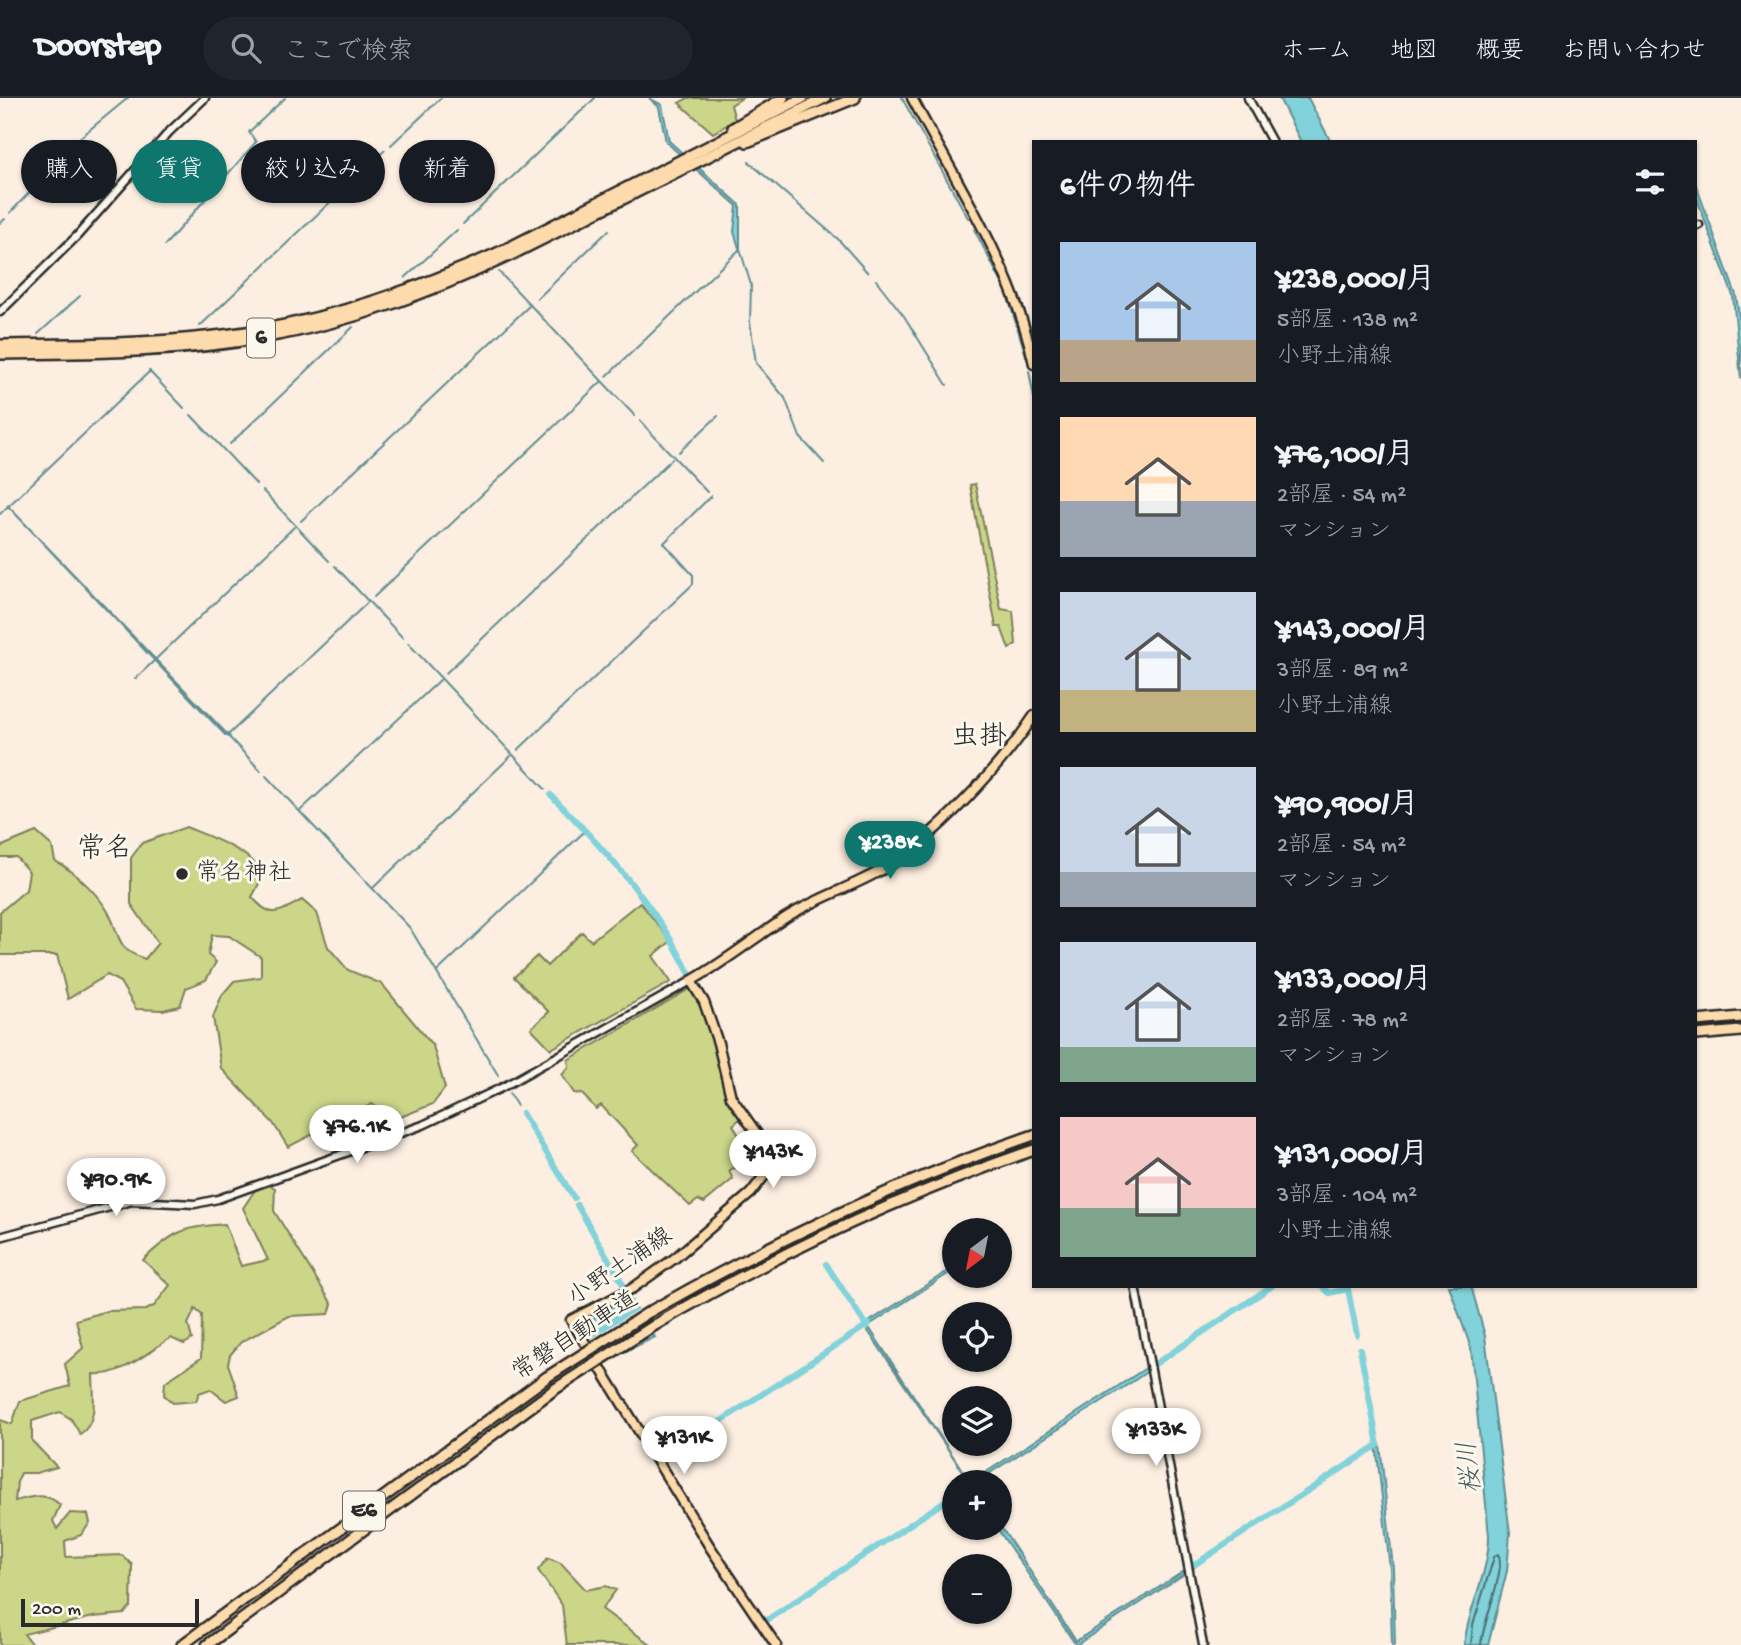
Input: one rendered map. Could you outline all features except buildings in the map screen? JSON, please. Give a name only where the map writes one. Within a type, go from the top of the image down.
[{"type":"highway","points":[[748,122],[783,98]]},
{"type":"highway","points":[[748,122],[803,98]]},
{"type":"highway","points":[[761,135],[825,98]]},
{"type":"highway","points":[[761,135],[855,98]]},
{"type":"highway","name":"6","points":[[0,345],[157,341],[261,329],[367,304],[508,253],[718,141],[748,122]]},
{"type":"highway","name":"6","points":[[0,354],[150,350],[265,338],[375,311],[508,253],[740,142],[752,142],[761,135]]},
{"type":"highway","points":[[1697,1021],[1741,1017]]},
{"type":"highway","points":[[1697,1035],[1741,1031]]},
{"type":"highway","name":"常磐自動車道","points":[[182,1645],[547,1377],[649,1312],[767,1247],[855,1205],[1032,1136]]},
{"type":"highway","name":"常磐自動車道","points":[[206,1645],[555,1389],[655,1325],[764,1264],[852,1221],[922,1191],[1032,1151]]},
{"type":"main road","points":[[912,98],[1000,264],[1015,299],[1032,357]]},
{"type":"main road","points":[[691,981],[733,957],[786,917],[857,883],[909,852],[996,764],[1032,719]]},
{"type":"main road","name":"小野土浦線","points":[[691,981],[704,1002],[718,1043],[731,1097],[767,1148],[773,1165],[751,1193],[675,1258],[630,1290],[572,1320],[710,1547],[776,1645]]},
{"type":"street","points":[[0,312],[77,236],[169,132],[205,98]]},
{"type":"street","points":[[1248,98],[1271,140]]},
{"type":"street","points":[[0,1237],[132,1201],[195,1204],[218,1199],[384,1141],[503,1087],[691,981]]},
{"type":"street","points":[[1135,1288],[1203,1645]]},
{"type":"green space","points":[[688,98],[742,98],[731,105],[735,120],[713,133],[679,103]]},
{"type":"green space","points":[[975,484],[1001,609],[1013,611],[1016,644],[1009,649],[1001,627],[996,627],[970,485]]},
{"type":"green space","points":[[186,827],[227,844],[254,863],[260,877],[252,897],[265,909],[280,911],[302,900],[317,913],[328,947],[348,970],[382,984],[433,1046],[445,1088],[433,1104],[393,1120],[372,1104],[288,1147],[273,1123],[221,1068],[213,1017],[222,995],[234,981],[261,977],[261,957],[229,936],[212,935],[208,955],[216,962],[206,980],[186,988],[180,1006],[163,1010],[136,1009],[120,982],[107,975],[68,999],[57,955],[0,955],[0,912],[26,890],[29,872],[16,857],[0,857],[0,847],[36,832],[52,846],[55,861],[80,879],[103,903],[126,949],[145,959],[158,943],[131,904],[131,858],[142,843]]},
{"type":"green space","points":[[640,902],[670,942],[653,956],[671,982],[551,1049],[531,1028],[549,1012],[514,977],[537,956],[547,966],[582,932],[591,941]]},
{"type":"green space","points":[[691,988],[707,1021],[725,1090],[741,1118],[733,1125],[747,1150],[744,1155],[751,1166],[746,1169],[733,1168],[729,1171],[733,1179],[704,1203],[698,1200],[690,1206],[632,1151],[638,1145],[601,1105],[596,1109],[582,1094],[574,1093],[562,1075],[569,1067],[568,1060]]},
{"type":"green space","points":[[261,1181],[275,1188],[274,1211],[332,1304],[329,1314],[289,1316],[241,1342],[230,1355],[228,1364],[239,1396],[226,1401],[210,1389],[199,1393],[196,1401],[173,1403],[164,1395],[165,1382],[201,1358],[202,1315],[195,1309],[188,1324],[192,1339],[184,1344],[171,1338],[124,1367],[104,1374],[93,1374],[92,1415],[90,1423],[80,1434],[71,1419],[60,1412],[32,1421],[32,1441],[57,1467],[36,1473],[21,1473],[15,1501],[38,1496],[49,1498],[60,1505],[53,1521],[57,1529],[70,1513],[88,1514],[90,1523],[81,1535],[65,1541],[66,1557],[122,1555],[132,1565],[131,1606],[124,1614],[93,1617],[24,1634],[32,1645],[0,1645],[0,1420],[12,1424],[20,1401],[70,1386],[65,1364],[83,1348],[76,1320],[107,1311],[146,1310],[154,1306],[170,1285],[143,1260],[172,1236],[189,1229],[225,1224],[241,1266],[268,1260],[243,1208]]},
{"type":"green space","points":[[548,1558],[561,1563],[586,1590],[606,1586],[616,1590],[602,1609],[651,1645],[567,1645],[562,1605],[538,1570]]},
{"type":"water","points":[[649,98],[662,105],[669,141],[740,205],[740,251],[734,232],[737,206],[666,142],[659,107]]},
{"type":"water","points":[[1279,98],[1308,98],[1330,140],[1300,140]]},
{"type":"water","points":[[1697,188],[1736,295],[1741,330],[1741,379],[1733,296],[1697,199]]},
{"type":"water","points":[[7,505],[229,736],[226,736]]},
{"type":"water","points":[[942,1275],[942,1278],[868,1326],[942,1441],[864,1325]]},
{"type":"water","points":[[1450,1288],[1472,1288],[1485,1336],[1510,1533],[1507,1571],[1488,1645],[1464,1645],[1486,1563],[1489,1536],[1471,1348]]},
{"type":"water","points":[[628,1296],[655,1337],[606,1361],[584,1325]]},
{"type":"water","points":[[1155,1362],[1155,1366],[1135,1380],[995,1470],[989,1470]]},
{"type":"water","points":[[1376,1444],[1380,1444],[1393,1568],[1395,1645],[1392,1645],[1390,1569]]},
{"type":"water","points":[[1005,1540],[1010,1540],[1076,1641],[1195,1564],[1195,1567],[1076,1645]]},
{"type":"pier","points":[[640,1308],[656,1332],[605,1364],[589,1340]]},
{"type":"waterway","points":[[10,213],[43,178],[49,163],[128,98]]},
{"type":"waterway","points":[[165,245],[256,142],[249,132],[285,98]]},
{"type":"waterway","points":[[391,145],[441,98]]},
{"type":"waterway","points":[[463,224],[595,98]]},
{"type":"waterway","points":[[902,98],[968,218]]},
{"type":"waterway","points":[[749,162],[838,239],[868,273]]},
{"type":"waterway","points":[[200,326],[329,203]]},
{"type":"waterway","points":[[0,223],[5,219]]},
{"type":"waterway","points":[[974,229],[1006,291],[1027,359]]},
{"type":"waterway","points":[[405,278],[457,230]]},
{"type":"waterway","points":[[537,299],[609,230]]},
{"type":"waterway","points":[[740,249],[751,285],[750,322],[756,363],[785,398],[800,437],[824,463]]},
{"type":"waterway","points":[[607,376],[740,249]]},
{"type":"waterway","points":[[499,272],[635,416]]},
{"type":"waterway","points":[[876,280],[904,316],[947,385]]},
{"type":"waterway","points":[[38,334],[80,296]]},
{"type":"waterway","points":[[301,521],[529,306]]},
{"type":"waterway","points":[[230,444],[353,327]]},
{"type":"waterway","points":[[149,371],[184,408]]},
{"type":"waterway","points":[[0,514],[150,371]]},
{"type":"waterway","points":[[1029,371],[1032,387]]},
{"type":"waterway","points":[[374,597],[601,382]]},
{"type":"waterway","points":[[191,415],[256,484]]},
{"type":"waterway","points":[[679,452],[718,416]]},
{"type":"waterway","points":[[640,421],[707,492]]},
{"type":"waterway","points":[[446,673],[672,459]]},
{"type":"waterway","points":[[263,491],[329,561]]},
{"type":"waterway","points":[[518,750],[693,584],[693,575],[664,543],[711,496]]},
{"type":"waterway","points":[[135,679],[294,527]]},
{"type":"waterway","points":[[335,566],[403,638]]},
{"type":"waterway","points":[[228,735],[367,603]]},
{"type":"waterway","points":[[408,643],[545,789]]},
{"type":"waterway","points":[[300,811],[440,680]]},
{"type":"waterway","points":[[228,736],[261,771]]},
{"type":"waterway","points":[[373,888],[511,756]]},
{"type":"waterway","points":[[266,776],[410,928],[498,1075]]},
{"type":"waterway","points":[[551,795],[609,857],[645,901],[689,973]]},
{"type":"waterway","points":[[437,972],[585,831]]},
{"type":"waterway","points":[[509,1093],[517,1106]]},
{"type":"waterway","points":[[522,1113],[574,1198]]},
{"type":"waterway","points":[[577,1205],[624,1286]]},
{"type":"waterway","points":[[826,1264],[867,1327]]},
{"type":"waterway","points":[[1155,1364],[1269,1288]]},
{"type":"waterway","points":[[1324,1288],[1329,1293],[1348,1289],[1357,1335]]},
{"type":"waterway","points":[[663,1459],[869,1324]]},
{"type":"waterway","points":[[1194,1565],[1378,1445],[1360,1349]]},
{"type":"waterway","points":[[767,1620],[942,1503]]},
{"type":"place","name":"常名神社","points":[[182,874]]},
{"type":"district","name":"虫掛","points":[[979,738]]},
{"type":"district","name":"常名","points":[[105,850]]},
{"type":"water label","name":"桜川","points":[[1472,1467]]}]
